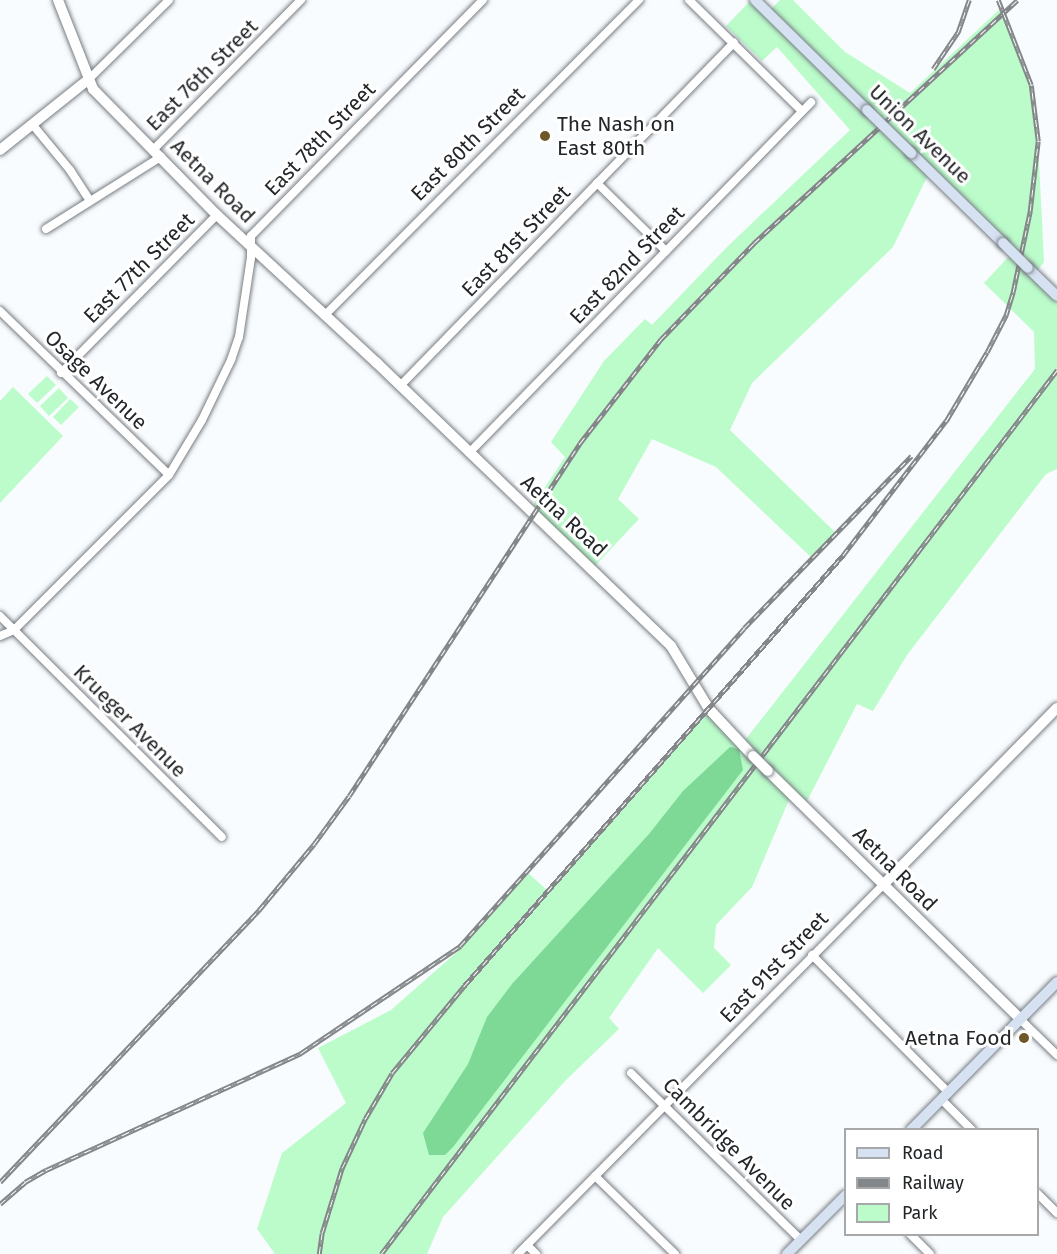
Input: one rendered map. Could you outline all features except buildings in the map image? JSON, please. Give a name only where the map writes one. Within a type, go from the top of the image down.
[{"type":"main road","name":"Union Avenue","points":[[755,0],[1057,296]]},
{"type":"main road","points":[[913,1128],[1057,982]]},
{"type":"main road","points":[[787,1254],[844,1197]]},
{"type":"street","name":"Aetna Road","points":[[59,0],[93,89],[217,215],[400,386],[671,646],[709,709],[753,756],[1057,1055]]},
{"type":"street","points":[[0,150],[89,79],[169,0]]},
{"type":"street","name":"East 76th Street","points":[[46,229],[157,153],[302,0]]},
{"type":"street","name":"East 78th Street","points":[[250,245],[251,236],[483,0]]},
{"type":"street","name":"East 80th Street","points":[[325,315],[639,0]]},
{"type":"street","points":[[690,0],[802,111]]},
{"type":"street","name":"East 81st Street","points":[[400,386],[734,43]]},
{"type":"street","name":"East 82nd Street","points":[[469,453],[811,102]]},
{"type":"street","points":[[32,124],[70,170],[90,201]]},
{"type":"street","points":[[597,183],[666,250]]},
{"type":"street","name":"East 77th Street","points":[[61,373],[217,215]]},
{"type":"street","points":[[0,636],[14,630],[169,475],[201,420],[231,360],[239,337],[251,258],[250,245]]},
{"type":"street","name":"Osage Avenue","points":[[0,310],[61,373],[169,475]]},
{"type":"street","name":"Krueger Avenue","points":[[0,616],[222,837]]},
{"type":"street","name":"East 91st Street","points":[[518,1254],[1057,708]]},
{"type":"street","points":[[812,955],[945,1095],[970,1128]]},
{"type":"street","name":"Cambridge Avenue","points":[[631,1072],[801,1240]]},
{"type":"street","points":[[595,1176],[675,1254]]},
{"type":"street","points":[[1039,1195],[1057,1213]]},
{"type":"street","points":[[912,1236],[930,1254]]},
{"type":"street","points":[[527,1245],[536,1254]]},
{"type":"green space","points":[[751,0],[768,12],[780,0],[793,0],[845,52],[910,93],[1001,8],[1031,85],[1038,141],[1044,262],[1035,274],[1057,296],[1057,469],[1046,474],[907,655],[873,711],[857,704],[804,807],[791,795],[752,887],[716,925],[714,948],[731,965],[703,993],[658,948],[609,1018],[619,1029],[566,1080],[443,1217],[427,1254],[275,1254],[257,1229],[282,1153],[346,1103],[318,1048],[391,1010],[457,952],[527,872],[548,891],[709,709],[742,744],[1035,369],[1034,332],[984,283],[1012,253],[930,171],[893,247],[752,383],[730,430],[836,533],[813,559],[716,467],[652,439],[618,499],[639,519],[592,569],[530,510],[565,457],[551,442],[604,361],[645,319],[652,325],[727,247],[850,130],[777,47],[762,61],[726,26]]},
{"type":"green space","points":[[47,376],[56,385],[37,403],[28,394]]},
{"type":"green space","points":[[13,387],[63,436],[0,503],[0,401]]},
{"type":"green space","points":[[59,388],[68,398],[49,416],[40,406]]},
{"type":"green space","points":[[70,399],[79,407],[61,425],[53,417]]},
{"type":"green space","points":[[730,747],[739,749],[743,770],[453,1147],[445,1155],[429,1155],[423,1133],[468,1064],[487,1017],[512,984],[649,834],[683,791]]},
{"type":"railway","points":[[933,69],[958,32],[969,0]]},
{"type":"railway","points":[[319,1254],[322,1233],[342,1168],[365,1119],[392,1073],[464,986],[843,555],[946,421],[987,352],[1006,315],[1013,292],[1030,211],[1038,141],[1031,85],[998,0]]},
{"type":"railway","points":[[0,1182],[259,910],[314,844],[349,796],[580,443],[661,339],[754,243],[1017,0]]},
{"type":"railway","points":[[381,1254],[1057,370]]},
{"type":"railway","points":[[0,1204],[25,1182],[46,1170],[301,1053],[460,946],[744,628],[911,456]]},
{"type":"place","name":"The Nash on East 80th","points":[[545,136]]},
{"type":"place","name":"Aetna Food","points":[[1024,1038]]}]
